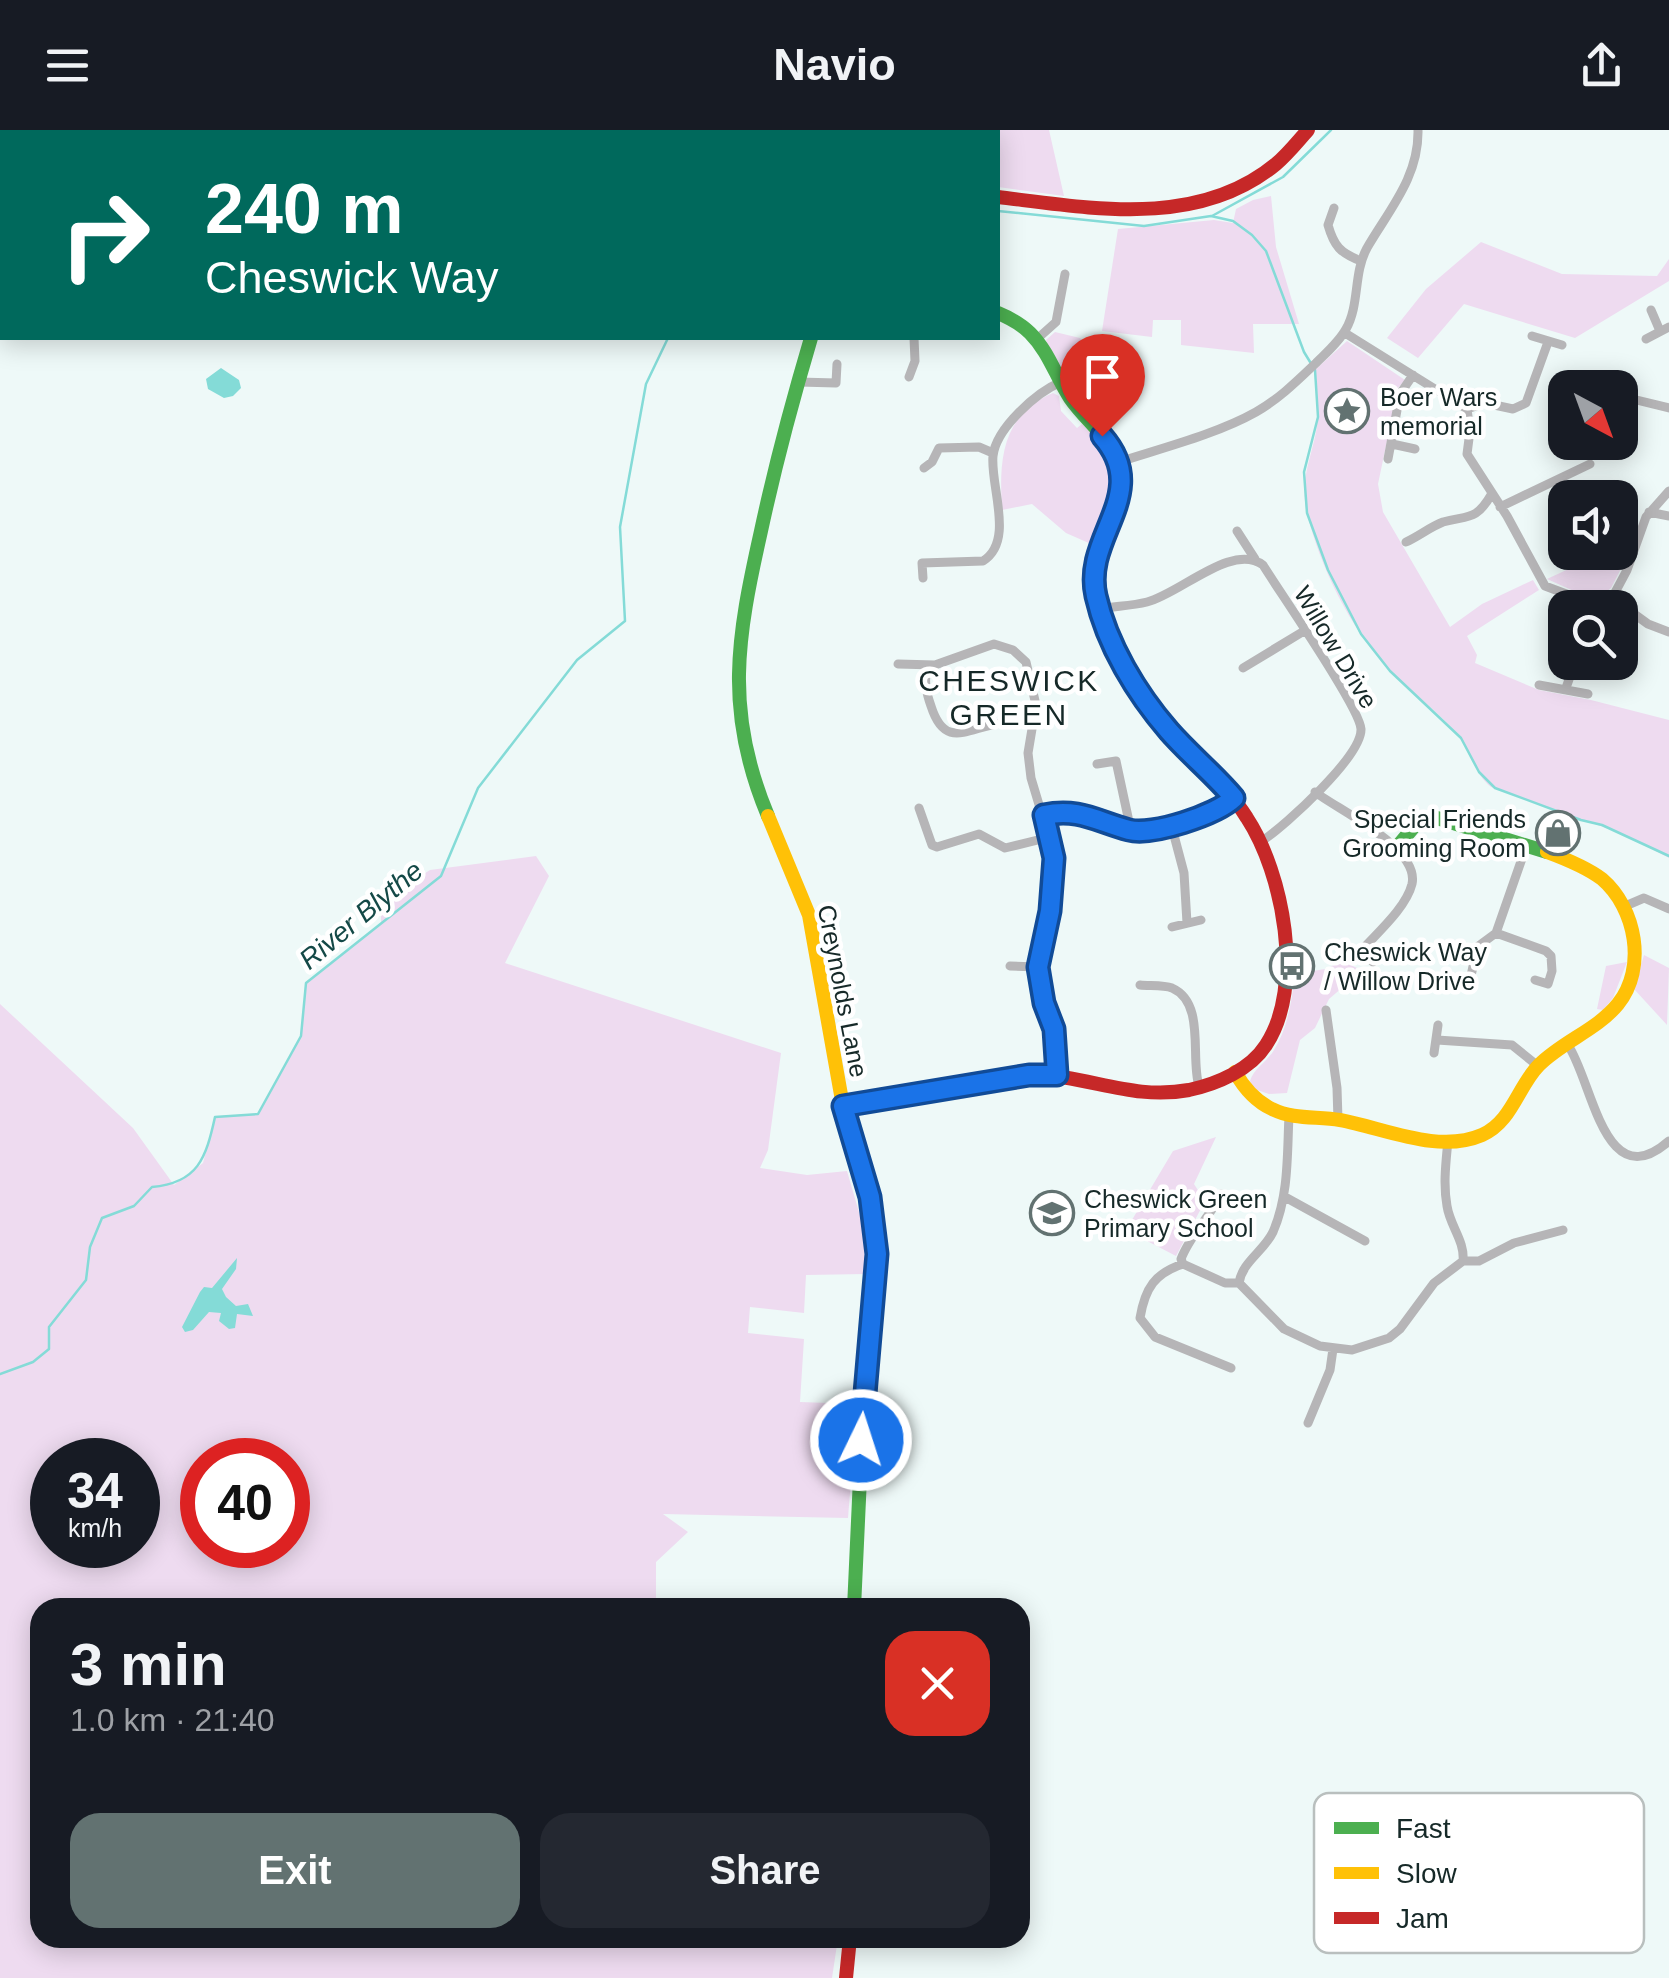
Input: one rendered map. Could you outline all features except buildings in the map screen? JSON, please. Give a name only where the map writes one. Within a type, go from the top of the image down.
[{"type":"street","points":[[1000,197],[1142,211],[1208,202],[1252,182],[1288,154],[1308,130]]},
{"type":"street","points":[[1118,462],[1253,414],[1290,387],[1345,333],[1353,314],[1361,260],[1405,188],[1418,130]]},
{"type":"street","points":[[1334,208],[1328,225],[1334,245],[1344,254],[1361,260]]},
{"type":"street","points":[[1037,340],[1056,322],[1064,274]]},
{"type":"street","points":[[1646,339],[1665,329],[1651,310]]},
{"type":"street","points":[[843,1106],[1029,1075],[1057,1075],[1132,1092],[1169,1092],[1235,1072],[1260,1054],[1275,1030],[1284,980],[1286,918],[1262,841],[1234,798],[1147,704],[1099,609],[1094,577],[1101,543],[1121,491],[1118,462],[1109,444],[1079,410],[1037,340],[1014,320],[1000,314]]},
{"type":"street","points":[[1345,333],[1466,409],[1470,431],[1467,454],[1545,586],[1556,590]]},
{"type":"street","points":[[1532,336],[1562,345]]},
{"type":"street","name":"Creynolds Lane","points":[[810,340],[781,438],[744,608],[737,657],[738,692],[752,780],[809,915],[843,1106],[870,1197],[877,1254],[862,1413],[854,1598]]},
{"type":"street","points":[[908,377],[915,361],[914,340]]},
{"type":"street","points":[[1466,409],[1485,403],[1516,408],[1526,403],[1548,342]]},
{"type":"street","points":[[799,382],[836,383],[838,364]]},
{"type":"street","points":[[1388,459],[1400,394],[1413,375]]},
{"type":"street","points":[[923,578],[922,563],[982,561],[991,556],[999,534],[993,453],[1020,412],[1061,382]]},
{"type":"street","points":[[1638,400],[1669,408]]},
{"type":"street","points":[[1392,444],[1415,449]]},
{"type":"street","points":[[924,468],[940,448],[978,447],[993,453]]},
{"type":"street","points":[[1500,506],[1590,464]]},
{"type":"street","points":[[1616,590],[1650,512],[1669,491]]},
{"type":"street","points":[[1406,542],[1438,524],[1469,519],[1485,506],[1491,495]]},
{"type":"street","points":[[1650,512],[1669,516]]},
{"type":"street","name":"Willow Drive","points":[[1237,531],[1263,565],[1350,702],[1361,726],[1355,751],[1282,828],[1262,841]]},
{"type":"street","points":[[1417,537],[1424,550]]},
{"type":"street","points":[[1099,609],[1147,602],[1236,558],[1256,560]]},
{"type":"street","points":[[1638,617],[1669,632]]},
{"type":"street","points":[[1243,668],[1304,631]]},
{"type":"street","points":[[898,664],[926,667],[994,644],[1013,650],[1026,662],[1036,705],[1028,753],[1030,778],[1054,858],[1054,882],[1038,967],[1044,1003],[1054,1029],[1057,1075]]},
{"type":"street","points":[[926,667],[925,689],[944,730],[953,734],[1004,722],[1032,724]]},
{"type":"street","points":[[1566,688],[1568,680]]},
{"type":"street","points":[[1540,685],[1588,694]]},
{"type":"street","points":[[1097,764],[1116,760],[1131,830]]},
{"type":"street","points":[[1315,792],[1397,847],[1410,864],[1412,885],[1404,901],[1360,951],[1373,962]]},
{"type":"street","points":[[1044,815],[1065,810],[1146,832],[1222,809],[1234,798]]},
{"type":"street","points":[[920,808],[932,845],[937,848],[979,834],[1005,848],[1050,837]]},
{"type":"street","points":[[1235,1072],[1252,1098],[1290,1116],[1338,1120],[1391,1133],[1470,1139],[1493,1130],[1538,1066],[1608,1016],[1632,980],[1635,946],[1623,907],[1613,890],[1593,872],[1437,818],[1417,823],[1397,847]]},
{"type":"street","points":[[1171,824],[1184,872],[1187,923]]},
{"type":"street","points":[[1470,976],[1477,947],[1496,933],[1526,847]]},
{"type":"street","points":[[1623,907],[1644,898],[1669,909]]},
{"type":"street","points":[[1172,927],[1201,920]]},
{"type":"street","points":[[1496,933],[1551,956],[1548,984]]},
{"type":"street","points":[[1010,966],[1038,967]]},
{"type":"street","points":[[1536,980],[1562,988]]},
{"type":"street","points":[[1140,986],[1173,988],[1188,1003],[1196,1022],[1193,1068],[1199,1086]]},
{"type":"street","points":[[1326,1010],[1338,1120]]},
{"type":"street","points":[[1434,1053],[1438,1025]]},
{"type":"street","points":[[1437,1040],[1512,1045],[1538,1066]]},
{"type":"street","points":[[1568,1045],[1579,1061],[1604,1133],[1620,1151],[1638,1158],[1669,1141]]},
{"type":"street","points":[[1240,1284],[1243,1269],[1270,1238],[1284,1197],[1290,1116]]},
{"type":"street","points":[[1448,1140],[1444,1186],[1447,1211],[1464,1250],[1463,1261]]},
{"type":"street","points":[[1183,1264],[1184,1250],[1211,1215],[1221,1194]]},
{"type":"street","points":[[1284,1197],[1365,1240]]},
{"type":"street","points":[[1231,1368],[1155,1337],[1142,1324],[1142,1306],[1154,1278],[1163,1270],[1183,1264],[1213,1279],[1240,1284],[1284,1330],[1333,1349],[1371,1346],[1400,1328],[1434,1284],[1463,1261],[1479,1260],[1540,1234],[1563,1230]]},
{"type":"street","points":[[1308,1423],[1330,1370],[1333,1349]]},
{"type":"street","points":[[846,1978],[849,1948]]},
{"type":"shaded area","points":[[1000,130],[1049,130],[1064,196],[1000,187]]},
{"type":"shaded area","points":[[1271,196],[1276,247],[1299,324],[1253,324],[1254,353],[1181,345],[1181,320],[1153,320],[1152,337],[1102,331],[1118,229],[1214,220],[1233,223],[1236,209]]},
{"type":"shaded area","points":[[1481,242],[1562,274],[1657,276],[1669,259],[1669,281],[1575,338],[1464,304],[1418,358],[1387,338],[1426,289]]},
{"type":"shaded area","points":[[1055,332],[1080,338],[1087,344],[1087,354],[1073,360],[1079,384],[1072,373],[1064,374],[1047,344],[1046,340]]},
{"type":"shaded area","points":[[1347,341],[1405,380],[1398,388],[1378,484],[1383,512],[1450,627],[1482,604],[1533,580],[1539,590],[1467,636],[1477,655],[1475,663],[1539,690],[1669,720],[1669,858],[1623,834],[1491,787],[1459,736],[1387,668],[1349,615],[1320,554],[1305,499],[1306,475],[1317,429],[1315,370]]},
{"type":"shaded area","points":[[1053,393],[1059,396],[1061,411],[1077,428],[1082,424],[1113,468],[1113,494],[1091,544],[1066,533],[1032,504],[1002,510],[1003,457],[1013,427],[1036,402]]},
{"type":"shaded area","points":[[1566,570],[1620,570],[1609,590],[1572,590],[1547,579]]},
{"type":"shaded area","points":[[536,856],[549,876],[505,963],[781,1053],[768,1150],[760,1168],[807,1175],[847,1171],[863,1226],[866,1274],[806,1275],[804,1313],[750,1307],[748,1333],[804,1339],[800,1402],[857,1404],[848,1518],[663,1514],[688,1532],[656,1562],[656,1598],[30,1598],[30,1948],[836,1948],[832,1978],[0,1978],[0,1004],[133,1128],[174,1185],[203,1163],[215,1117],[258,1113],[301,1036],[306,983],[381,924],[381,908],[400,889],[430,870]]},
{"type":"shaded area","points":[[1644,955],[1669,968],[1667,1025],[1634,989]]},
{"type":"shaded area","points":[[1342,961],[1357,968],[1350,981],[1329,999],[1315,1028],[1300,1040],[1287,1093],[1269,1094],[1254,1089],[1252,1076],[1283,1032],[1295,974],[1325,969]]},
{"type":"shaded area","points":[[1627,962],[1613,998],[1603,1010],[1597,1009],[1606,966]]},
{"type":"shaded area","points":[[1216,1137],[1194,1184],[1205,1201],[1176,1256],[1126,1230],[1173,1151]]},
{"type":"water","points":[[221,368],[239,380],[241,388],[233,396],[224,398],[208,389],[206,379]]},
{"type":"water","points":[[237,1258],[236,1269],[222,1289],[236,1306],[248,1304],[253,1316],[237,1314],[235,1328],[229,1329],[219,1321],[221,1313],[209,1312],[193,1330],[185,1332],[182,1327],[200,1292],[204,1287],[212,1288]]},
{"type":"waterway","points":[[1212,216],[1283,177],[1331,130]]},
{"type":"waterway","points":[[1000,211],[1144,226],[1211,216],[1233,221],[1252,235],[1266,251],[1304,352],[1315,370],[1318,417],[1304,472],[1307,513],[1328,570],[1361,634],[1390,671],[1461,738],[1479,772],[1495,788],[1602,825],[1669,856]]},
{"type":"waterway","name":"River Blythe","points":[[0,1374],[33,1362],[49,1349],[49,1327],[86,1280],[90,1247],[102,1218],[134,1206],[152,1187],[168,1185],[190,1174],[208,1145],[215,1117],[258,1114],[301,1036],[306,983],[441,876],[478,788],[577,660],[625,621],[620,527],[646,384],[667,340]]},
{"type":"traffic: fast","points":[[1000,314],[1037,340],[1070,398],[1108,442],[1118,462],[1121,492],[1101,546],[1098,595],[1111,643],[1122,666],[1165,727]]},
{"type":"traffic: fast","points":[[768,816],[745,742],[740,708],[741,641],[766,507],[810,340]]},
{"type":"traffic: fast","points":[[1397,847],[1417,823],[1437,818],[1547,852]]},
{"type":"traffic: fast","points":[[854,1598],[864,1391]]},
{"type":"traffic: slow","points":[[768,816],[809,915],[843,1106],[876,1226],[877,1254],[864,1391]]},
{"type":"traffic: slow","points":[[1235,1072],[1260,1102],[1289,1115],[1340,1120],[1429,1141],[1465,1140],[1492,1129],[1508,1113],[1539,1065],[1618,1004],[1633,973],[1634,939],[1614,891],[1589,871],[1547,852]]},
{"type":"traffic: jam","points":[[1000,197],[1106,209],[1178,206],[1245,185],[1276,164],[1308,130]]},
{"type":"traffic: jam","points":[[843,1106],[1030,1075],[1148,1092],[1189,1090],[1232,1075],[1259,1054],[1278,1021],[1287,962],[1285,930],[1271,868],[1238,805],[1165,727]]},
{"type":"traffic: jam","points":[[846,1978],[849,1948]]},
{"type":"place","name":"Boer Wars memorial","points":[[1347,411]]},
{"type":"place","name":"Special Friends Grooming Room","points":[[1558,833]]},
{"type":"place","name":"Cheswick Way / Willow Drive","points":[[1292,966]]},
{"type":"place","name":"Cheswick Green Primary School","points":[[1052,1213]]},
{"type":"district","name":"CHESWICK GREEN","points":[[1009,697]]},
{"type":"route","points":[[861,1440],[876,1226],[843,1106],[1029,1075],[1057,1075],[1054,1029],[1044,1003],[1038,967],[1054,882],[1054,858],[1044,815],[1065,810],[1146,832],[1222,809],[1234,798],[1147,704],[1105,626],[1094,592],[1094,577],[1101,543],[1118,504],[1122,472],[1102,436]]}]
